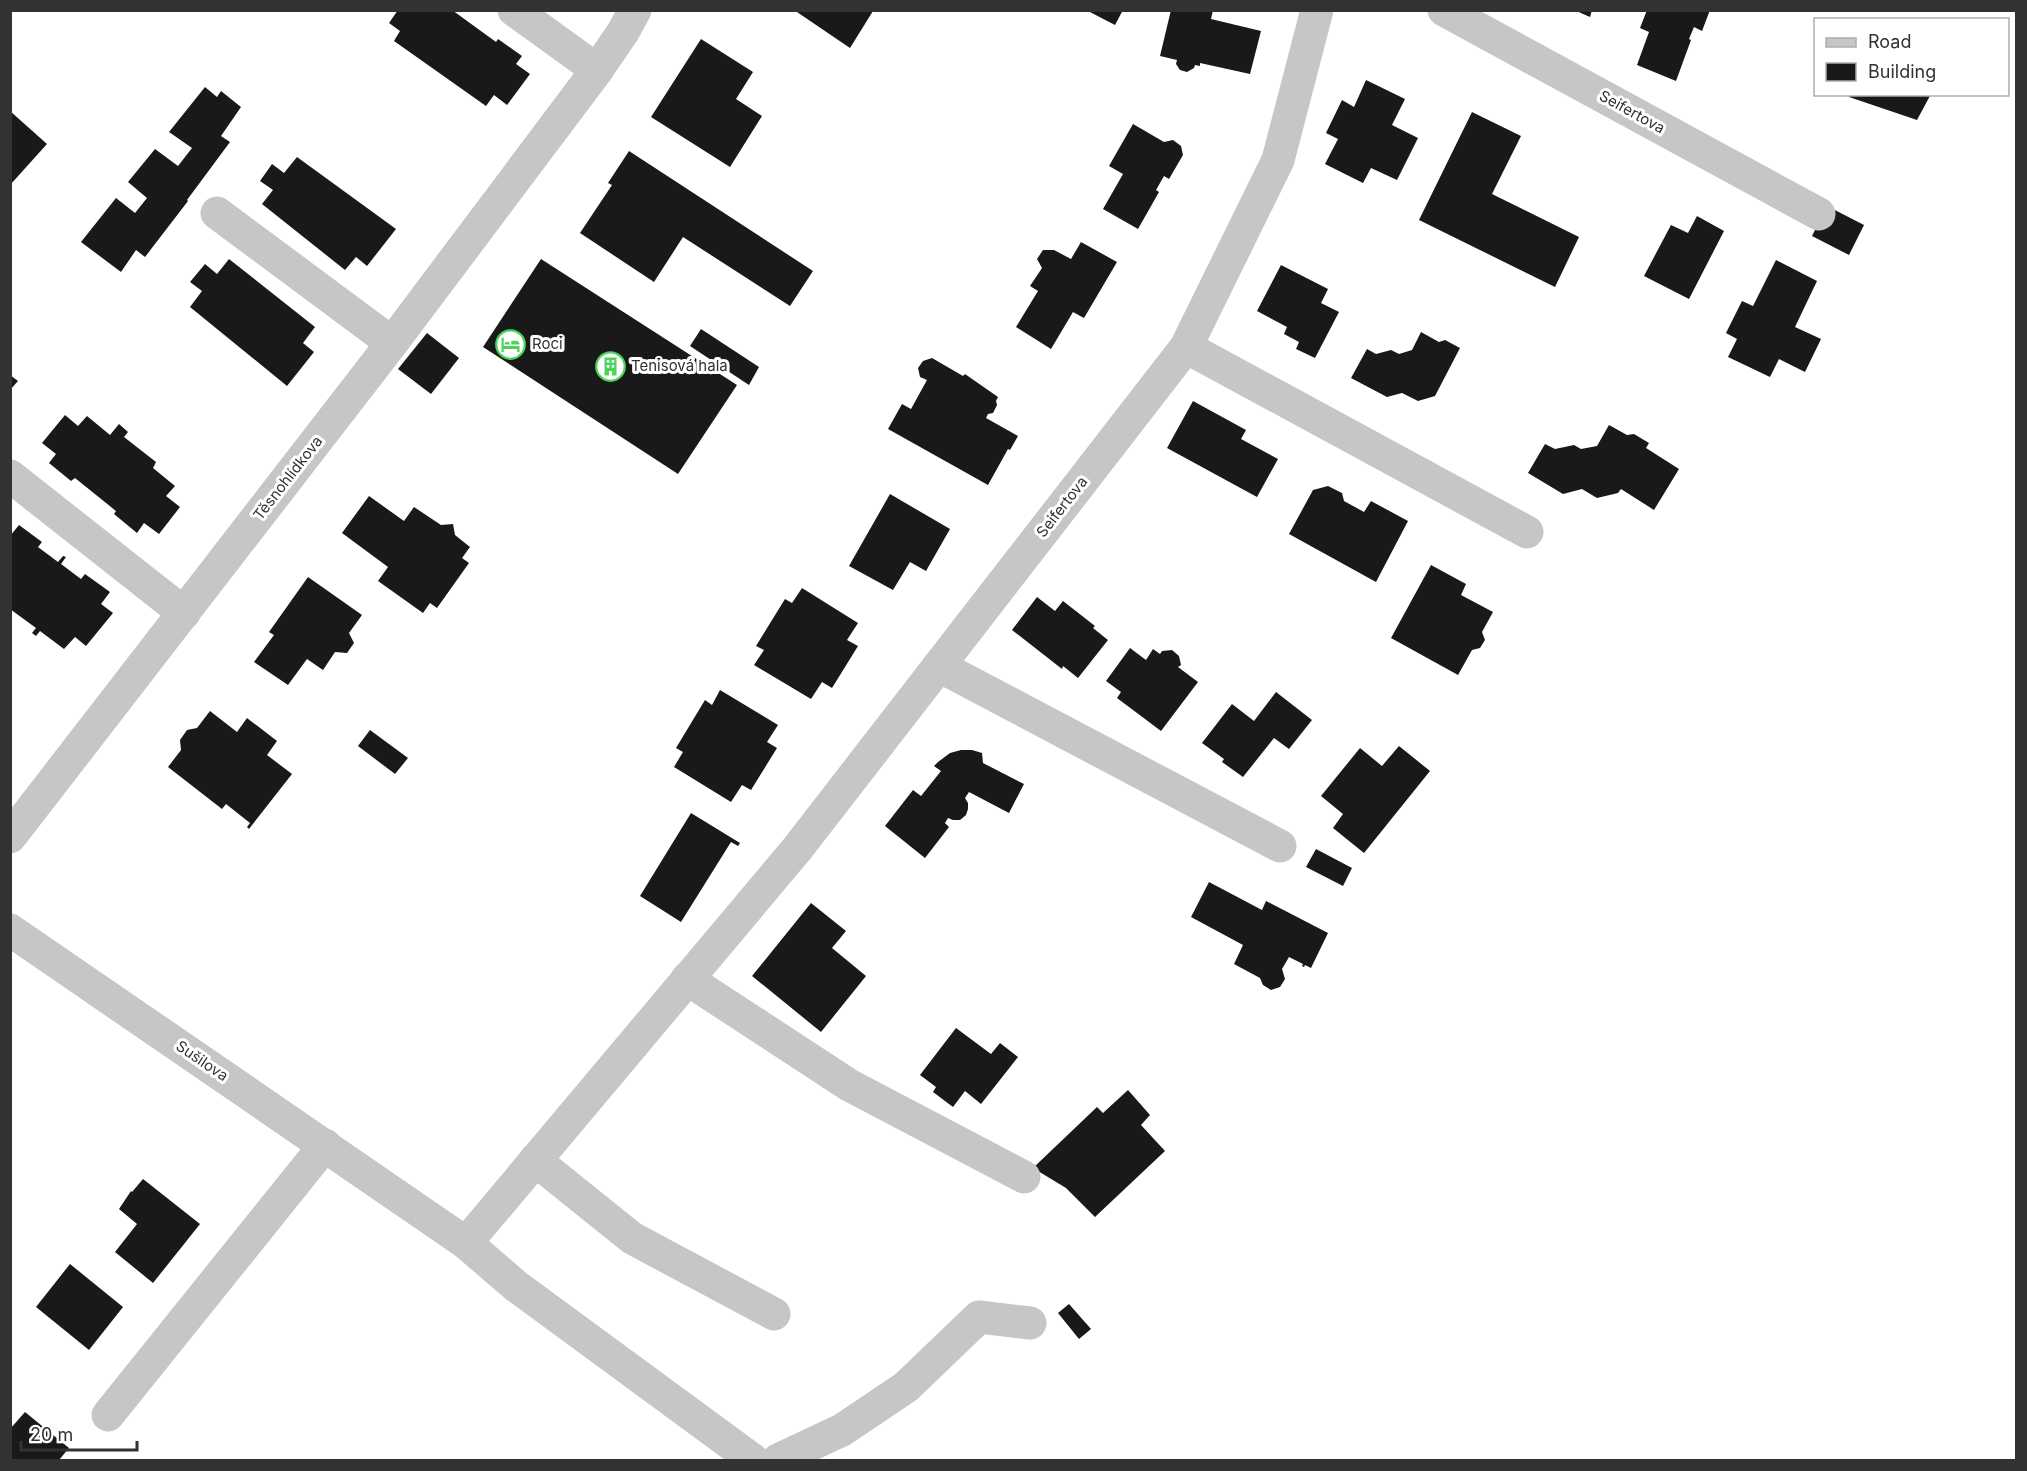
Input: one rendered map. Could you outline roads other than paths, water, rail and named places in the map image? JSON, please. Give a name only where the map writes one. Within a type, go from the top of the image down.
[{"type":"street","points":[[514,10],[597,70]]},
{"type":"street","name":"Seifertova","points":[[466,1243],[797,849],[1186,347],[1278,160],[1317,10]]},
{"type":"street","name":"Seifertova","points":[[1444,10],[1819,214]]},
{"type":"street","name":"Těsnohlídkova","points":[[10,837],[392,343],[597,70],[629,21]]},
{"type":"street","points":[[217,213],[392,343]]},
{"type":"street","points":[[1186,347],[1527,532]]},
{"type":"street","points":[[10,476],[184,613]]},
{"type":"street","points":[[939,666],[1280,846]]},
{"type":"street","name":"Sušilova","points":[[10,930],[466,1243],[516,1286],[753,1461]]},
{"type":"street","points":[[687,979],[849,1084],[1024,1177]]},
{"type":"street","points":[[108,1415],[325,1145]]},
{"type":"street","points":[[535,1160],[632,1238],[774,1314]]},
{"type":"street","points":[[778,1461],[842,1430],[906,1387],[979,1317],[1030,1323]]},
{"type":"place","name":"Roci","points":[[511,344]]},
{"type":"place","name":"Tenisová hala","points":[[610,366]]}]
